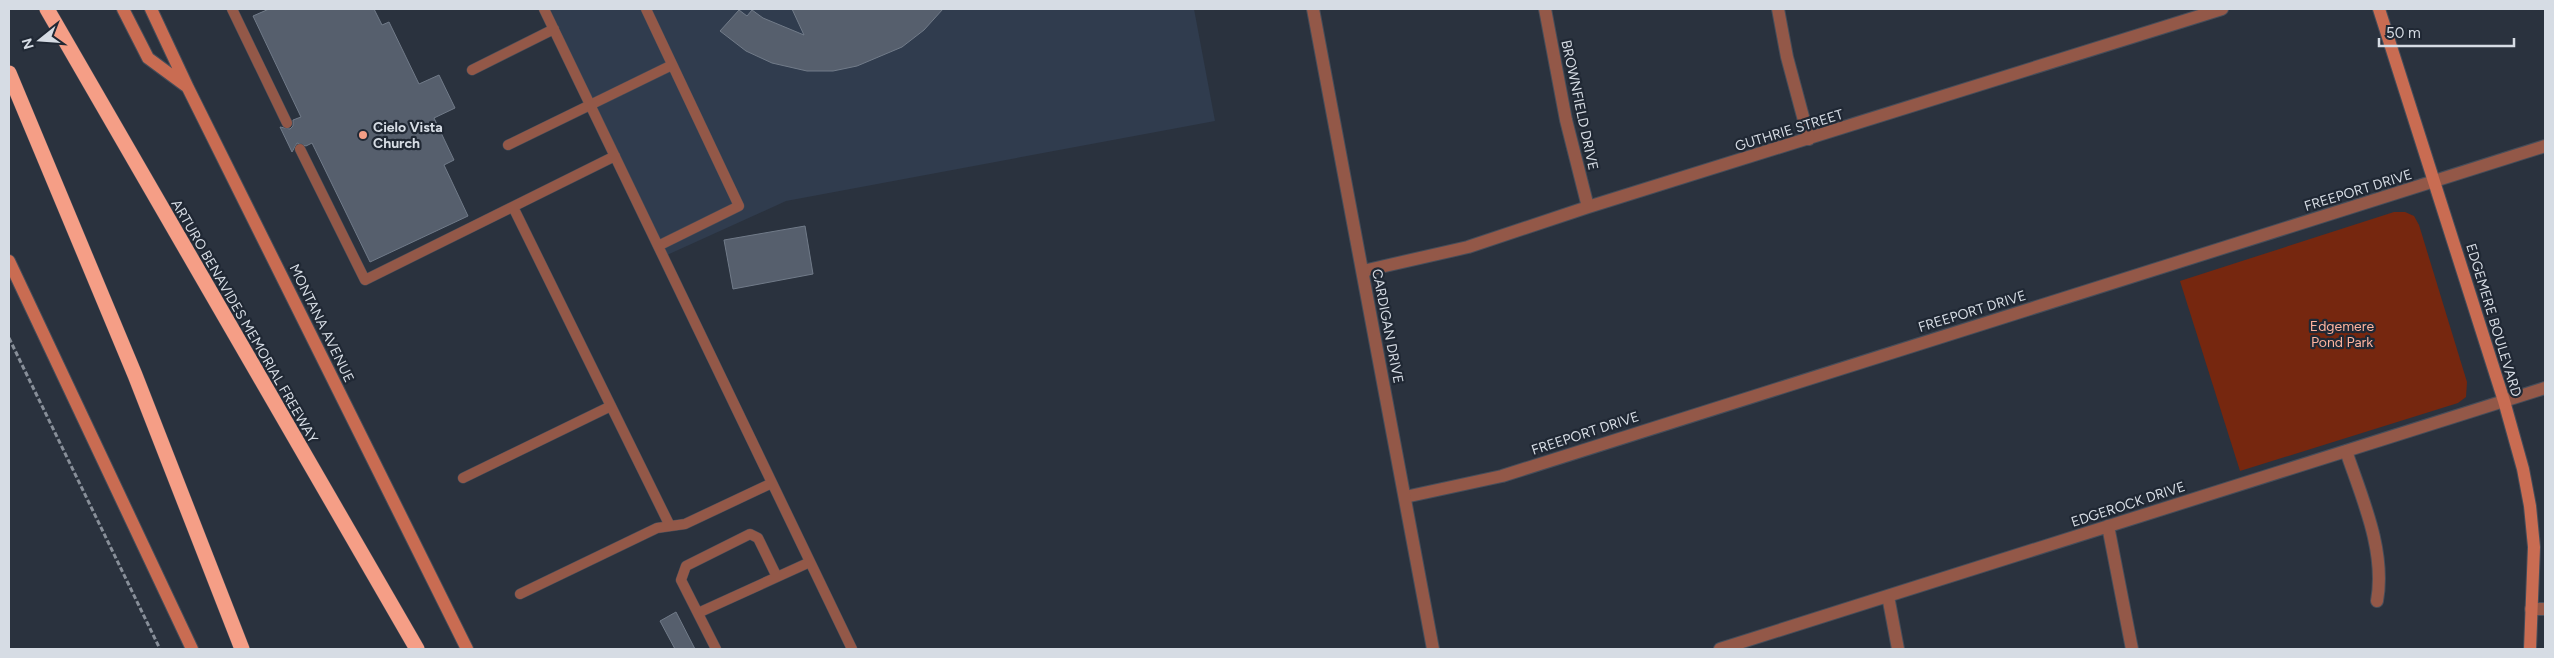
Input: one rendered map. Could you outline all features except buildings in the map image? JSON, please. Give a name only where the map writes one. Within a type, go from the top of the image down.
[{"type":"highway","name":"ARTURO BENAVIDES MEMORIAL FREEWAY","points":[[47,9],[417,649]]},
{"type":"highway","points":[[9,73],[135,375],[242,649]]},
{"type":"main road","points":[[123,9],[148,58],[188,88]]},
{"type":"main road","name":"MONTANA AVENUE","points":[[154,9],[188,88],[467,649]]},
{"type":"main road","name":"EDGEMERE BOULEVARD","points":[[2379,9],[2436,182],[2504,401],[2522,469],[2530,506],[2534,547],[2530,609],[2530,649]]},
{"type":"main road","points":[[9,261],[192,649]]},
{"type":"street","name":"CARDIGAN DRIVE","points":[[1313,9],[1433,649]]},
{"type":"street","name":"BROWNFIELD DRIVE","points":[[1545,9],[1566,120],[1588,208]]},
{"type":"street","points":[[1778,9],[1796,93],[1809,139]]},
{"type":"street","name":"GUTHRIE STREET","points":[[1363,272],[1468,247],[2222,9]]},
{"type":"street","name":"FREEPORT DRIVE","points":[[1405,497],[1502,476],[2545,146]]},
{"type":"street","name":"EDGEROCK DRIVE","points":[[1720,649],[2545,388]]},
{"type":"street","points":[[2346,451],[2378,556],[2380,586],[2377,601]]},
{"type":"street","points":[[2108,526],[2132,649]]},
{"type":"street","points":[[1888,596],[1898,649]]},
{"type":"street","points":[[2530,609],[2545,609]]},
{"type":"lane","points":[[232,9],[287,123]]},
{"type":"lane","points":[[544,9],[852,649]]},
{"type":"lane","points":[[646,9],[738,206],[658,246]]},
{"type":"lane","points":[[472,70],[554,30]]},
{"type":"lane","points":[[508,145],[672,65]]},
{"type":"lane","points":[[300,149],[364,280],[615,156]]},
{"type":"lane","points":[[513,207],[670,526]]},
{"type":"lane","points":[[463,478],[611,406]]},
{"type":"lane","points":[[520,594],[657,528],[685,524],[772,483]]},
{"type":"lane","points":[[716,649],[681,580],[686,566],[750,534],[758,538],[777,577]]},
{"type":"lane","points":[[698,613],[810,562]]},
{"type":"path","points":[[9,338],[160,649]]},
{"type":"shaded area","points":[[550,9],[1194,9],[1215,121],[786,201],[667,255]]},
{"type":"green space","name":"Edgemere Pond Park","points":[[2394,212],[2405,212],[2414,216],[2419,225],[2467,382],[2466,397],[2458,403],[2240,471],[2180,281]]},
{"type":"place","name":"Cielo Vista Church","points":[[363,135]]}]
